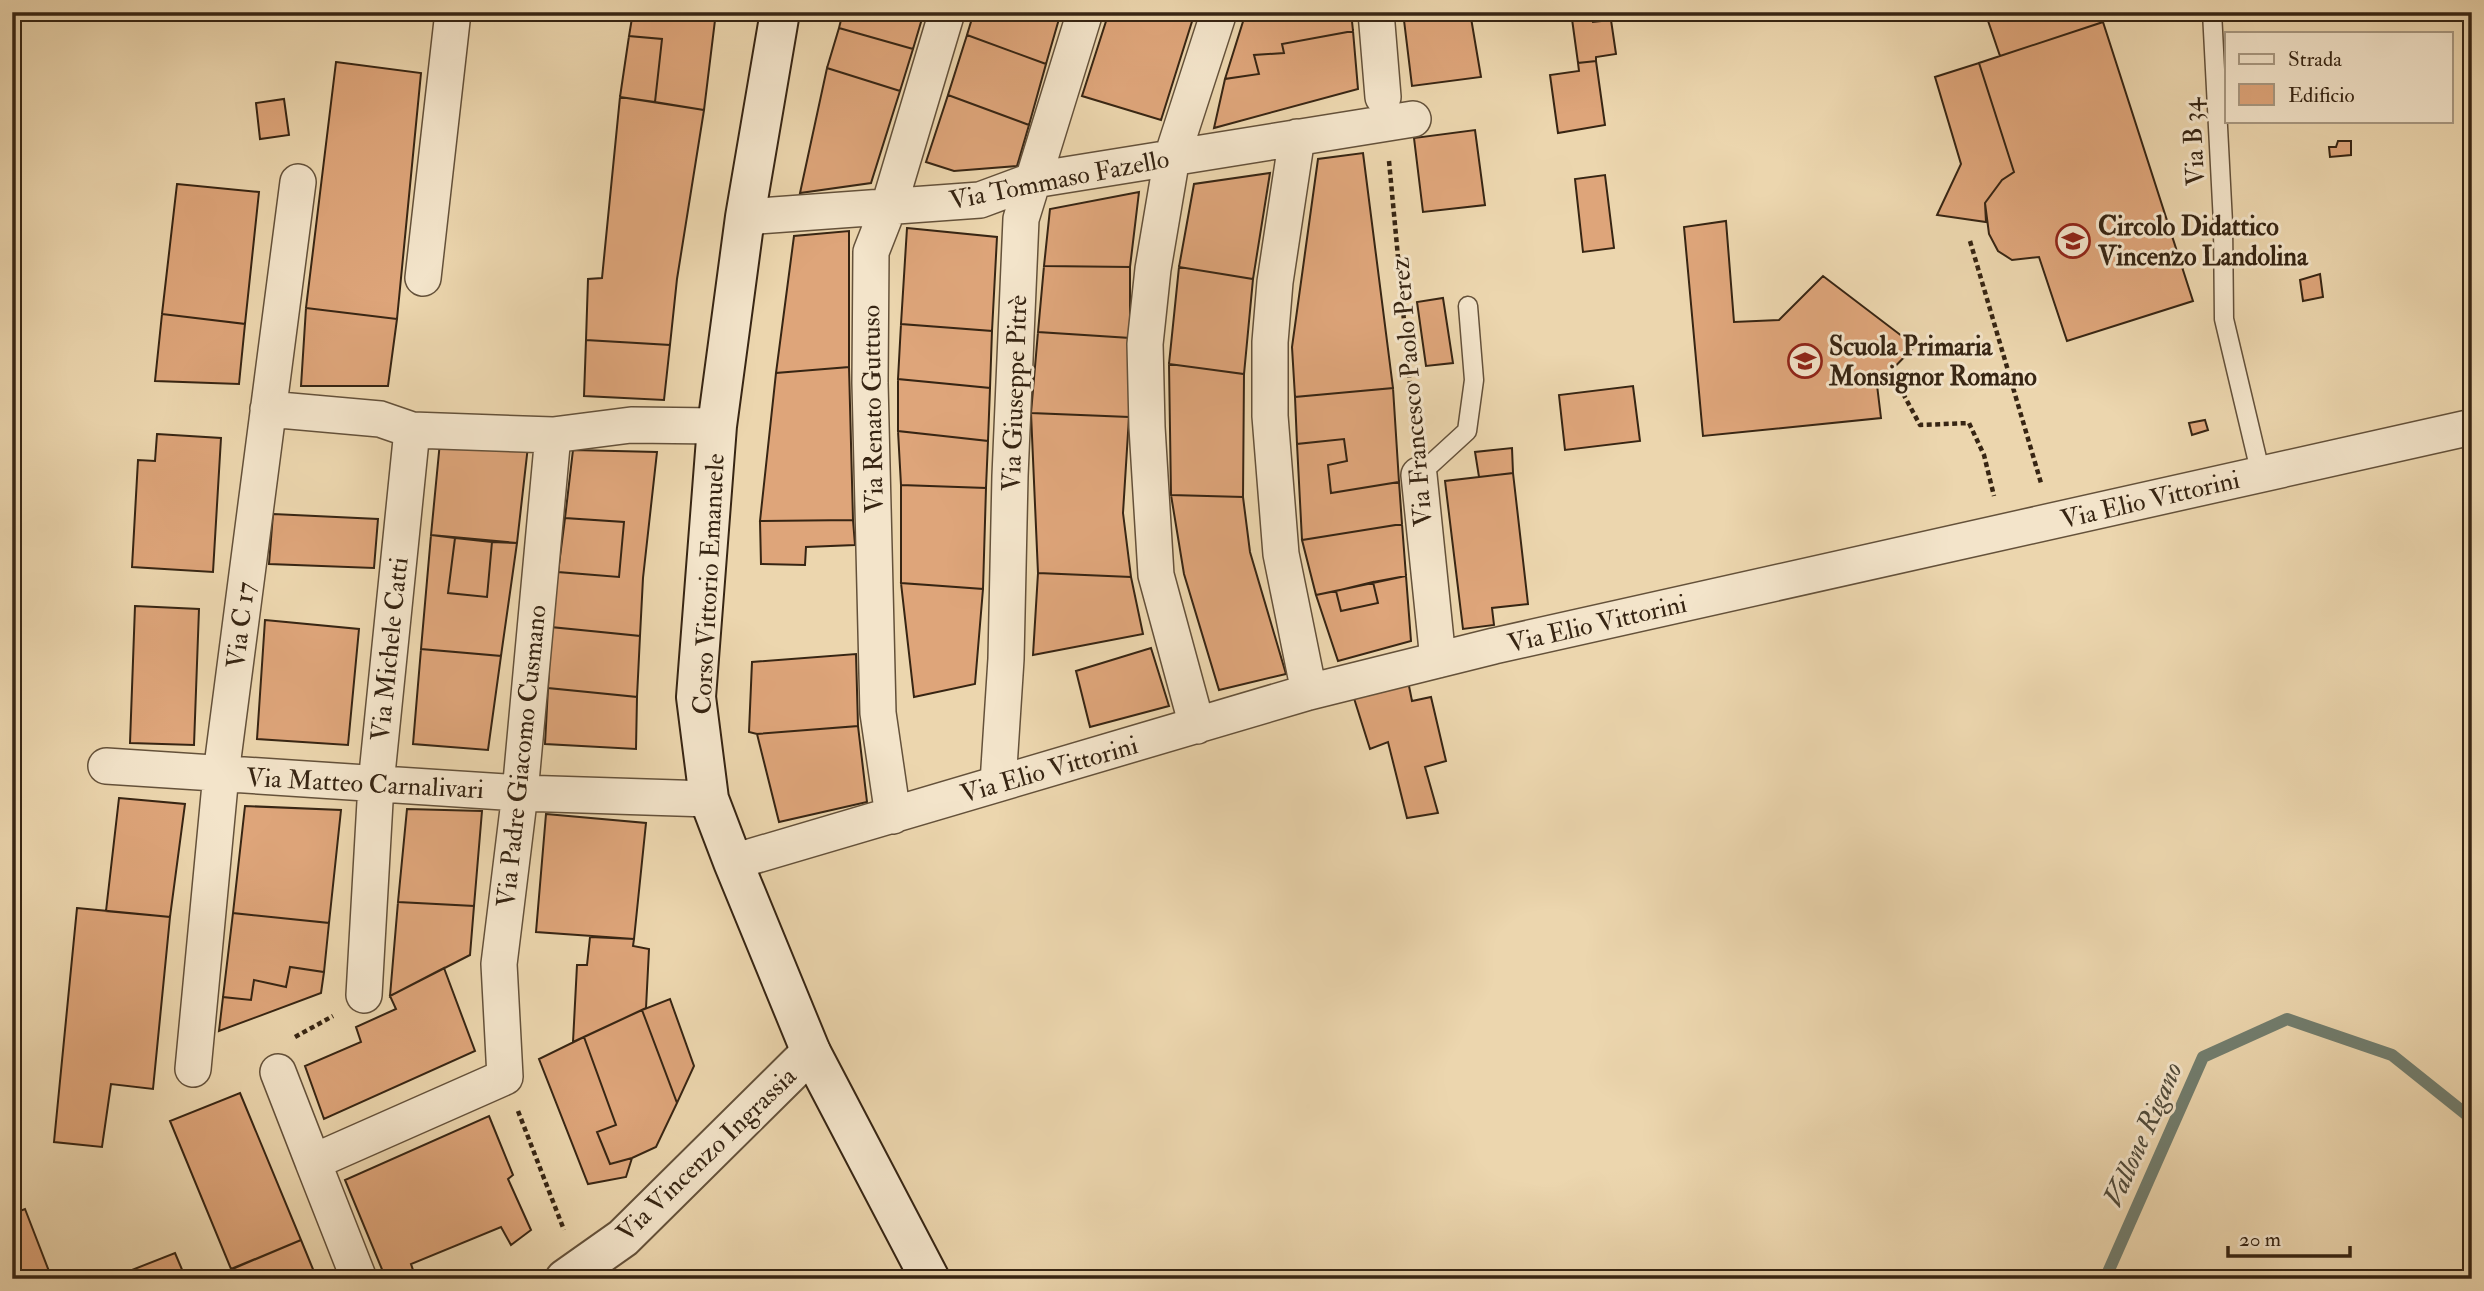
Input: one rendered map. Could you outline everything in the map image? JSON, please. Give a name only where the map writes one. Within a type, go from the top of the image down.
[{"type":"main road","name":"Corso Vittorio Emanuele","points":[[780,12],[745,217],[717,426],[696,697],[709,799],[733,862],[811,1052],[930,1279]]},
{"type":"main road","name":"Via Vincenzo Ingrassia","points":[[572,1274],[623,1238],[811,1052]]},
{"type":"street","points":[[424,278],[453,12]]},
{"type":"street","name":"Via Renato Guttuso","points":[[894,816],[878,713],[870,383],[871,252],[889,206],[947,12]]},
{"type":"street","name":"Via Giuseppe Pitrè","points":[[998,783],[1006,659],[1010,476],[1021,219],[1086,12]]},
{"type":"street","points":[[1197,726],[1156,575],[1145,344],[1153,269],[1172,157],[1219,12]]},
{"type":"street","points":[[1376,12],[1394,113]]},
{"type":"street","name":"Via Tommaso Fazello","points":[[745,217],[980,201],[1034,180],[1297,137],[1394,113]]},
{"type":"street","points":[[1297,137],[1275,282],[1270,342],[1270,416],[1281,554],[1309,692]]},
{"type":"street","name":"Via C 17","points":[[193,1069],[220,774],[298,182]]},
{"type":"street","points":[[268,409],[380,419],[412,430],[553,435],[631,425],[717,426]]},
{"type":"street","name":"Via Elio Vittorini","points":[[733,862],[1309,692],[1494,646],[2472,427]]},
{"type":"street","name":"Via Michele Catti","points":[[364,995],[376,784],[412,430]]},
{"type":"street","name":"Via Padre Giacomo Cusmano","points":[[505,1077],[499,964],[520,793],[553,435]]},
{"type":"street","name":"Via Francesco Paolo Perez","points":[[1419,475],[1438,660]]},
{"type":"street","name":"Via Matteo Carnalivari","points":[[106,766],[520,793],[709,799]]},
{"type":"street","points":[[278,1072],[359,1279]]},
{"type":"street","points":[[313,1162],[505,1077]]},
{"type":"lane","name":"Via B 34","points":[[2212,12],[2223,223],[2224,319],[2261,475]]},
{"type":"lane","points":[[1419,475],[1467,430],[1474,380],[1468,306]]},
{"type":"path","name":"Via Francesco Paolo Perez","points":[[1394,113],[1419,475]]},
{"type":"path","points":[[1970,241],[2051,521]]},
{"type":"path","points":[[1899,386],[1920,425],[1969,423],[1984,455],[2002,532]]},
{"type":"path","points":[[278,1072],[272,1048],[325,1022],[364,995]]},
{"type":"path","points":[[505,1077],[572,1274]]},
{"type":"building","points":[[633,12],[716,12],[704,110],[655,102],[662,39],[629,36]]},
{"type":"building","points":[[843,12],[924,12],[913,49],[839,28]]},
{"type":"building","points":[[974,12],[1061,12],[1046,64],[967,35]]},
{"type":"building","points":[[1109,12],[1195,12],[1161,120],[1082,96]]},
{"type":"building","points":[[1246,12],[1351,12],[1353,31],[1282,44],[1284,53],[1254,55],[1259,74],[1225,79]]},
{"type":"building","points":[[1403,12],[1470,12],[1481,77],[1412,86]]},
{"type":"building","points":[[1985,12],[2100,12],[2103,22],[2000,56]]},
{"type":"building","points":[[1592,16],[1593,22],[1611,20],[1616,54],[1596,57],[1596,61],[1578,63],[1572,19]]},
{"type":"building","points":[[2103,22],[2193,301],[2067,341],[2039,257],[2012,260],[1998,251],[1989,234],[1985,203],[2002,180],[2014,172],[1979,63]]},
{"type":"building","points":[[839,28],[913,49],[900,91],[827,68]]},
{"type":"building","points":[[1353,31],[1358,89],[1214,128],[1225,79],[1259,74],[1254,55],[1284,53],[1282,44]]},
{"type":"building","points":[[967,35],[1046,64],[1029,125],[948,95]]},
{"type":"building","points":[[629,36],[662,39],[655,102],[620,97]]},
{"type":"building","points":[[1596,61],[1605,125],[1558,133],[1550,75],[1579,71],[1578,63]]},
{"type":"building","points":[[336,62],[421,73],[397,319],[306,308]]},
{"type":"building","points":[[1979,63],[2014,172],[2002,180],[1985,203],[1986,222],[1937,215],[1961,164],[1935,77]]},
{"type":"building","points":[[827,68],[900,91],[871,183],[800,193]]},
{"type":"building","points":[[948,95],[1029,125],[1017,166],[954,171],[926,162]]},
{"type":"building","points":[[620,97],[704,110],[677,279],[670,345],[586,340],[588,279],[602,278]]},
{"type":"building","points":[[284,99],[289,135],[260,139],[256,103]]},
{"type":"building","points":[[1475,130],[1485,205],[1423,212],[1414,138]]},
{"type":"building","points":[[2338,141],[2351,141],[2351,155],[2330,157],[2329,147],[2336,147]]},
{"type":"building","points":[[1363,153],[1393,388],[1295,397],[1292,347],[1318,159]]},
{"type":"building","points":[[1270,173],[1253,279],[1179,267],[1194,184]]},
{"type":"building","points":[[1605,175],[1614,248],[1583,252],[1575,179]]},
{"type":"building","points":[[177,184],[259,192],[245,324],[162,314]]},
{"type":"building","points":[[1139,192],[1130,267],[1044,266],[1050,209]]},
{"type":"building","points":[[1726,221],[1734,322],[1779,320],[1823,276],[1915,346],[1877,385],[1881,418],[1703,436],[1684,227]]},
{"type":"building","points":[[907,228],[997,237],[992,331],[901,324]]},
{"type":"building","points":[[849,231],[849,367],[776,373],[794,236]]},
{"type":"building","points":[[1044,266],[1130,267],[1130,338],[1038,332]]},
{"type":"building","points":[[1179,267],[1253,279],[1244,374],[1169,364]]},
{"type":"building","points":[[2320,274],[2323,297],[2303,301],[2300,280]]},
{"type":"building","points":[[1443,298],[1453,363],[1426,366],[1417,302]]},
{"type":"building","points":[[306,308],[397,319],[388,386],[301,386]]},
{"type":"building","points":[[162,314],[245,324],[239,384],[155,381]]},
{"type":"building","points":[[901,324],[992,331],[990,388],[898,379]]},
{"type":"building","points":[[1038,332],[1130,338],[1129,417],[1031,413]]},
{"type":"building","points":[[586,340],[670,345],[664,400],[584,396]]},
{"type":"building","points":[[1169,364],[1244,374],[1243,497],[1171,495]]},
{"type":"building","points":[[849,367],[853,520],[760,521],[776,373]]},
{"type":"building","points":[[898,379],[990,388],[988,441],[898,431]]},
{"type":"building","points":[[1633,386],[1640,441],[1565,450],[1559,395]]},
{"type":"building","points":[[1393,388],[1399,482],[1331,493],[1328,465],[1347,461],[1344,439],[1297,444],[1295,397]]},
{"type":"building","points":[[1031,413],[1129,417],[1123,513],[1131,577],[1038,573]]},
{"type":"building","points":[[2205,420],[2208,430],[2192,435],[2189,423]]},
{"type":"building","points":[[898,431],[988,441],[986,488],[901,485]]},
{"type":"building","points":[[157,434],[221,438],[213,572],[132,567],[138,460],[155,461]]},
{"type":"building","points":[[1344,439],[1347,461],[1328,465],[1331,493],[1399,482],[1402,524],[1302,540],[1297,444]]},
{"type":"building","points":[[440,442],[528,446],[517,543],[431,535]]},
{"type":"building","points":[[1512,448],[1513,473],[1479,477],[1475,452]]},
{"type":"building","points":[[573,450],[657,452],[643,578],[640,636],[551,627],[558,572],[619,577],[624,522],[565,518]]},
{"type":"building","points":[[1513,473],[1528,604],[1492,608],[1494,625],[1463,629],[1445,481]]},
{"type":"building","points":[[901,485],[986,488],[983,589],[901,583]]},
{"type":"building","points":[[1171,495],[1243,497],[1250,552],[1286,674],[1219,690],[1184,574]]},
{"type":"building","points":[[273,514],[378,519],[374,568],[269,564]]},
{"type":"building","points":[[565,518],[624,522],[619,577],[558,572]]},
{"type":"building","points":[[853,520],[855,545],[806,547],[805,565],[761,564],[760,521]]},
{"type":"building","points":[[1402,524],[1406,576],[1316,595],[1302,540]]},
{"type":"building","points":[[431,535],[455,538],[448,593],[487,597],[492,542],[517,543],[501,656],[421,649]]},
{"type":"building","points":[[455,538],[492,542],[487,597],[448,593]]},
{"type":"building","points":[[1038,573],[1131,577],[1143,634],[1033,655]]},
{"type":"building","points":[[1406,576],[1411,641],[1338,661],[1316,595],[1336,591],[1341,611],[1378,603],[1373,582]]},
{"type":"building","points":[[1373,582],[1378,603],[1341,611],[1336,591]]},
{"type":"building","points":[[901,583],[983,589],[975,684],[914,697]]},
{"type":"building","points":[[135,606],[199,609],[194,745],[130,743]]},
{"type":"building","points":[[265,620],[359,629],[348,745],[257,739]]},
{"type":"building","points":[[551,627],[640,636],[637,697],[548,688]]},
{"type":"building","points":[[1151,648],[1169,706],[1090,727],[1076,671]]},
{"type":"building","points":[[421,649],[501,656],[488,750],[413,744]]},
{"type":"building","points":[[856,654],[858,726],[757,734],[749,732],[752,662]]},
{"type":"building","points":[[1407,676],[1412,701],[1431,697],[1446,761],[1425,767],[1438,813],[1407,818],[1388,742],[1370,749],[1352,692]]},
{"type":"building","points":[[548,688],[637,697],[636,749],[545,744]]},
{"type":"building","points":[[858,726],[867,802],[779,822],[757,734]]},
{"type":"building","points":[[119,798],[185,804],[170,917],[106,911]]},
{"type":"building","points":[[245,806],[341,810],[329,923],[233,913]]},
{"type":"building","points":[[407,809],[482,811],[474,906],[398,902]]},
{"type":"building","points":[[546,814],[646,823],[634,939],[536,932]]},
{"type":"building","points":[[398,902],[474,906],[470,955],[390,996]]},
{"type":"building","points":[[77,908],[170,917],[153,1089],[111,1084],[102,1147],[54,1142]]},
{"type":"building","points":[[233,913],[329,923],[324,972],[290,967],[286,987],[254,980],[251,1000],[223,997]]},
{"type":"building","points":[[590,937],[634,939],[633,946],[649,949],[646,1008],[573,1042],[577,965],[587,965]]},
{"type":"building","points":[[290,967],[324,972],[321,993],[219,1031],[223,997],[251,1000],[254,980],[286,987]]},
{"type":"building","points":[[444,968],[475,1051],[324,1119],[305,1066],[361,1042],[356,1027],[396,1009],[390,996]]},
{"type":"building","points":[[670,999],[694,1066],[677,1103],[642,1010]]},
{"type":"building","points":[[642,1010],[677,1103],[656,1147],[610,1164],[597,1132],[616,1125],[584,1037]]},
{"type":"building","points":[[584,1037],[616,1125],[597,1132],[610,1164],[632,1158],[626,1177],[588,1184],[539,1059]]},
{"type":"building","points":[[240,1093],[301,1240],[231,1269],[170,1121]]},
{"type":"building","points":[[489,1116],[513,1175],[508,1179],[531,1230],[511,1245],[501,1227],[411,1264],[416,1279],[386,1279],[345,1180]]},
{"type":"building","points":[[25,1209],[52,1279],[12,1279],[12,1214]]},
{"type":"building","points":[[301,1240],[317,1279],[233,1279],[230,1270]]},
{"type":"building","points":[[175,1253],[186,1279],[109,1279]]},
{"type":"waterway","name":"Vallone Rigano","points":[[2105,1279],[2203,1057],[2287,1019],[2392,1055],[2472,1119]]},
{"type":"place","name":"Circolo Didattico Vincenzo Landolina","points":[[2073,241]]},
{"type":"place","name":"Scuola Primaria Monsignor Romano","points":[[1805,361]]}]
